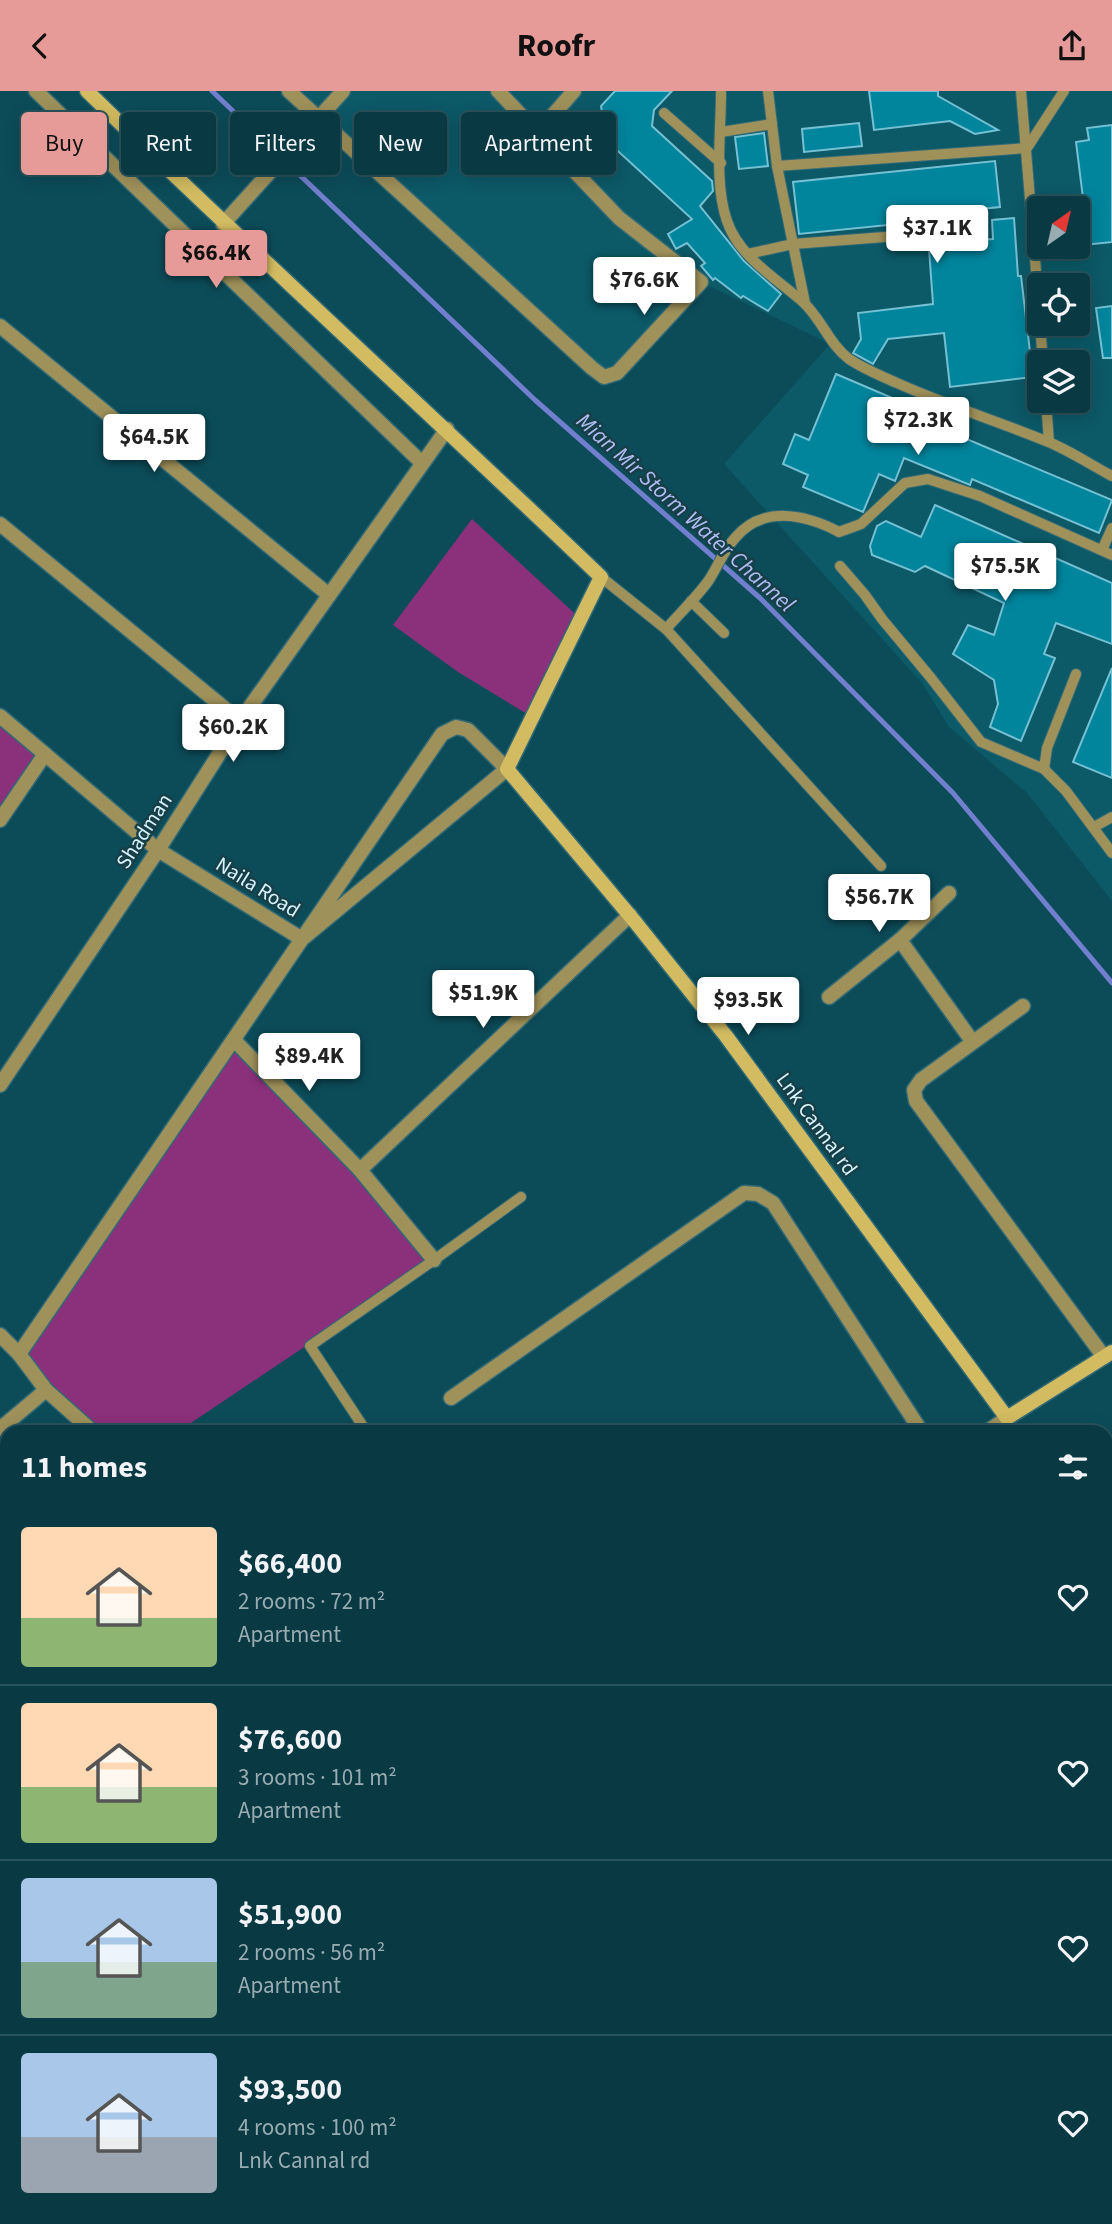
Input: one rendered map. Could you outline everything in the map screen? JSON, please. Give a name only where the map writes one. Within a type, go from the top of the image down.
[{"type":"street","points":[[36,91],[422,463]]},
{"type":"street","points":[[19,1353],[302,939],[507,769],[601,577],[447,429],[223,224],[87,91]]},
{"type":"street","points":[[289,91],[311,112]]},
{"type":"street","points":[[324,112],[343,91]]},
{"type":"street","points":[[498,91],[518,112]]},
{"type":"street","points":[[556,112],[574,91]]},
{"type":"street","points":[[340,139],[604,377],[617,373],[701,282],[619,218],[578,175]]},
{"type":"street","points":[[223,224],[267,175]]},
{"type":"street","points":[[0,326],[329,595]]},
{"type":"street","name":"Shadman","points":[[0,1085],[158,850],[240,721],[447,429]]},
{"type":"street","points":[[0,524],[240,721]]},
{"type":"street","name":"Naila Road","points":[[0,716],[158,850],[302,939],[442,734],[456,727],[468,730],[507,769]]},
{"type":"street","points":[[0,820],[45,754]]},
{"type":"street","name":"Lnk Cannal rd","points":[[507,769],[630,915],[726,1036],[1007,1418]]},
{"type":"street","points":[[829,997],[900,940],[949,893]]},
{"type":"street","points":[[360,1170],[630,915]]},
{"type":"street","points":[[900,940],[972,1041]]},
{"type":"street","points":[[997,1425],[1108,1355],[916,1101],[914,1090],[921,1080],[1023,1006]]},
{"type":"street","points":[[234,1039],[360,1170],[434,1260]]},
{"type":"street","points":[[451,1398],[744,1193],[758,1194],[773,1203],[917,1425]]},
{"type":"street","points":[[0,1335],[19,1353],[46,1390],[85,1425]]},
{"type":"street","points":[[5,1425],[46,1390]]},
{"type":"lane","points":[[768,91],[776,166],[805,303]]},
{"type":"lane","points":[[1021,91],[1037,273]]},
{"type":"lane","points":[[1027,148],[1063,91]]},
{"type":"lane","points":[[721,93],[720,180],[727,221],[735,238],[748,254],[771,278],[805,303],[834,344],[850,359],[937,401],[1049,442],[1112,477]]},
{"type":"lane","points":[[664,113],[720,163]]},
{"type":"lane","points":[[721,132],[772,124]]},
{"type":"lane","points":[[776,166],[1027,148]]},
{"type":"lane","points":[[748,254],[793,244],[911,235]]},
{"type":"lane","points":[[1047,413],[1049,442]]},
{"type":"lane","points":[[666,629],[708,582],[734,539],[751,522],[768,516],[796,517],[818,521],[839,532],[861,524],[905,483],[928,479],[980,496],[1112,555]]},
{"type":"lane","points":[[1102,550],[1112,528]]},
{"type":"lane","points":[[840,566],[981,742],[1044,769],[1094,827],[1112,853]]},
{"type":"lane","points":[[601,577],[666,629],[881,866]]},
{"type":"lane","points":[[691,601],[724,633]]},
{"type":"lane","points":[[1044,769],[1047,748],[1076,674]]},
{"type":"lane","points":[[1094,827],[1112,817]]},
{"type":"lane","points":[[362,1425],[310,1346],[520,1197]]},
{"type":"shaded area","points":[[288,91],[1112,91],[1112,901],[1027,793],[949,727],[922,683],[724,464],[830,344],[701,282],[604,377],[381,175],[447,175],[447,112],[354,112],[354,151],[340,138],[340,112],[311,112]]},
{"type":"shaded area","points":[[472,519],[584,622],[532,717],[458,672],[393,625]]},
{"type":"shaded area","points":[[0,716],[45,754],[0,820]]},
{"type":"shaded area","points":[[234,1040],[434,1260],[188,1425],[82,1425],[19,1354]]},
{"type":"building","points":[[615,91],[672,91],[654,110],[652,126],[712,181],[713,191],[700,206],[744,261],[781,294],[768,311],[743,296],[741,298],[715,278],[713,280],[701,266],[705,263],[687,243],[676,249],[668,234],[692,219],[616,149],[616,112],[602,112],[601,106]]},
{"type":"building","points":[[869,91],[938,91],[938,96],[998,130],[975,134],[950,121],[874,130]]},
{"type":"building","points":[[859,123],[862,146],[804,152],[802,129]]},
{"type":"building","points":[[1112,125],[1112,242],[1090,244],[1090,196],[1083,196],[1076,142],[1089,140],[1087,128]]},
{"type":"building","points":[[764,133],[768,166],[739,169],[735,137]]},
{"type":"building","points":[[995,161],[1000,207],[940,213],[943,242],[993,239],[992,220],[1014,218],[1018,276],[1021,276],[1030,350],[1027,350],[1027,378],[950,387],[944,333],[888,339],[873,364],[853,353],[861,339],[858,313],[933,304],[927,221],[799,234],[793,182]]},
{"type":"building","points":[[1112,306],[1112,358],[1103,358],[1096,308]]},
{"type":"building","points":[[836,374],[911,406],[907,414],[1112,500],[1099,533],[972,479],[970,485],[904,458],[895,481],[879,474],[863,512],[803,487],[808,475],[783,464],[795,434],[809,440]]},
{"type":"building","points":[[935,505],[1112,583],[1112,644],[1056,623],[1044,654],[1055,658],[1021,741],[990,727],[998,704],[994,680],[953,654],[968,625],[994,635],[1004,603],[925,566],[915,572],[872,555],[870,546],[877,526],[886,521],[921,537]]},
{"type":"building","points":[[1112,668],[1112,778],[1073,762]]},
{"type":"waterway","name":"Mian Mir Storm Water Channel","points":[[212,91],[535,400],[760,598],[953,793],[1112,983]]}]
